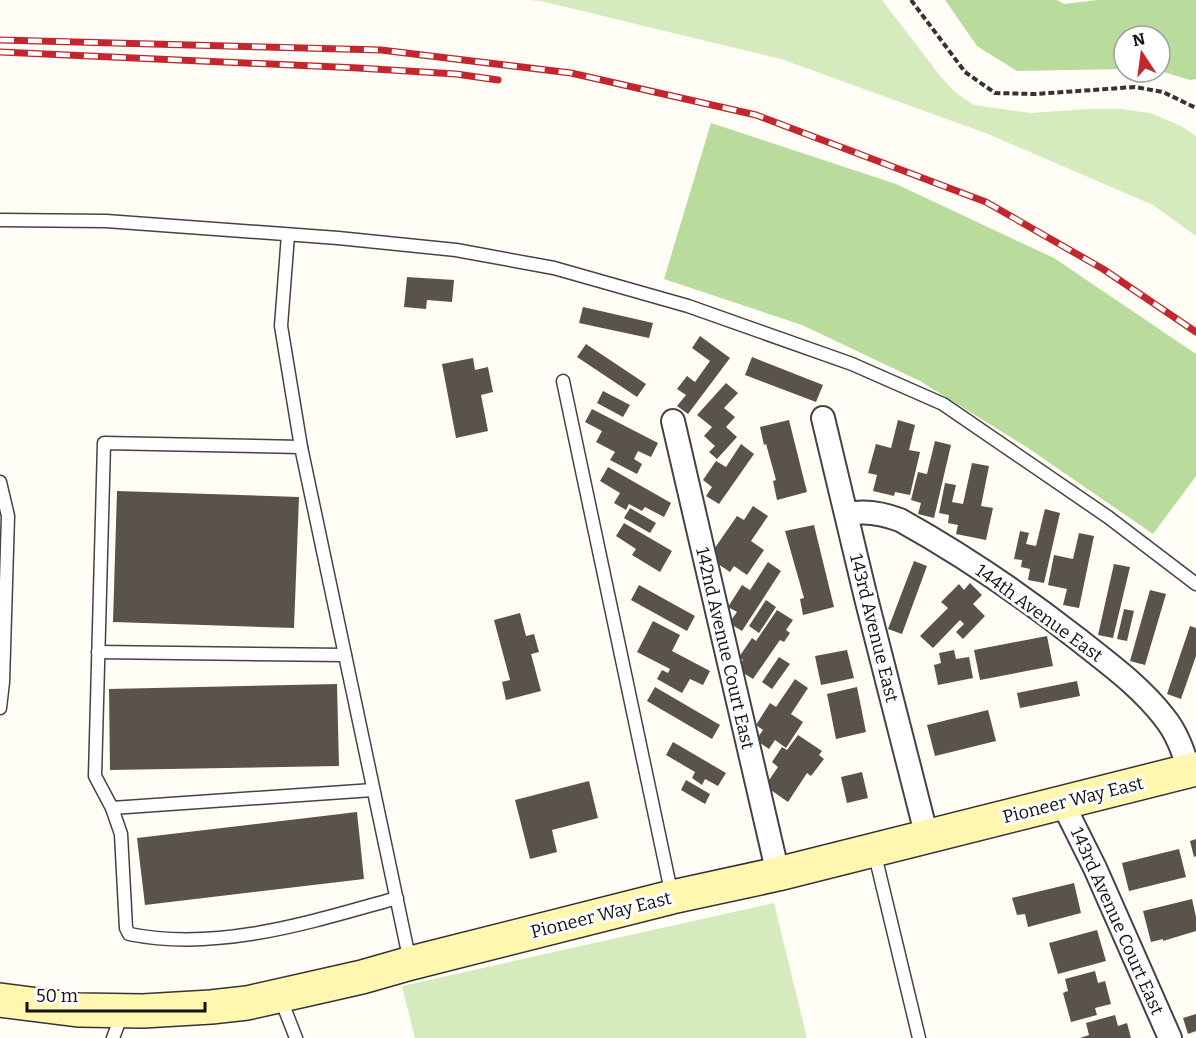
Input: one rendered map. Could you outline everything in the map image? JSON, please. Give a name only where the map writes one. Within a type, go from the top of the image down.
[{"type":"street","name":"143rd Avenue East","points":[[823,418],[927,837]]},
{"type":"street","name":"142nd Avenue Court East","points":[[673,421],[778,874]]},
{"type":"street","name":"144th Avenue East","points":[[847,514],[861,511],[871,512],[900,520],[991,576],[1050,618],[1129,680],[1152,702],[1172,728],[1192,770]]},
{"type":"street","name":"Pioneer Way East","points":[[0,1000],[78,1010],[118,1024],[280,996],[672,897],[778,874],[1063,804],[1192,770]]},
{"type":"street","name":"143rd Avenue Court East","points":[[1063,804],[1095,868],[1170,1038]]},
{"type":"lane","points":[[0,220],[106,221],[456,250],[554,268],[688,306],[852,364],[943,404],[1108,517],[1196,584]]},
{"type":"lane","points":[[288,235],[281,326],[301,447],[411,963]]},
{"type":"lane","points":[[563,381],[672,897]]},
{"type":"lane","points":[[301,447],[104,443],[95,776],[112,808],[121,834],[126,928],[129,934],[156,939],[245,935],[303,924],[397,898]]},
{"type":"lane","points":[[0,482],[8,516],[3,682],[0,708]]},
{"type":"lane","points":[[98,652],[345,655]]},
{"type":"lane","points":[[112,808],[373,790]]},
{"type":"lane","points":[[873,850],[919,1038]]},
{"type":"lane","points":[[280,996],[296,1038]]},
{"type":"path","points":[[911,0],[965,72],[995,93],[1035,94],[1135,87],[1163,92],[1196,108]]},
{"type":"green space","points":[[527,0],[882,0],[941,77],[956,93],[974,105],[1030,113],[1121,109],[1150,113],[1181,126],[1196,136],[1196,236],[1153,205],[988,134],[781,59],[541,1]]},
{"type":"green space","points":[[945,0],[1057,0],[1064,4],[1098,0],[1196,0],[1196,79],[1190,80],[1172,75],[1172,24],[1112,24],[1112,69],[1017,71],[977,46]]},
{"type":"green space","points":[[711,123],[896,184],[1054,258],[1196,354],[1196,476],[1153,534],[1028,448],[920,381],[802,325],[664,279]]},
{"type":"green space","points":[[774,903],[807,1038],[415,1038],[402,986]]},
{"type":"building","points":[[407,277],[454,280],[452,302],[427,300],[426,309],[404,307]]},
{"type":"building","points":[[583,307],[653,323],[649,338],[579,323]]},
{"type":"building","points":[[700,336],[730,358],[688,414],[677,406],[686,395],[677,389],[687,376],[695,382],[710,361],[692,348]]},
{"type":"building","points":[[586,344],[646,384],[637,397],[577,357]]},
{"type":"building","points":[[752,357],[823,385],[816,402],[745,375]]},
{"type":"building","points":[[473,358],[475,370],[488,367],[493,392],[481,395],[488,431],[456,438],[442,364]]},
{"type":"building","points":[[726,383],[738,393],[724,408],[735,417],[726,427],[737,437],[717,459],[709,452],[715,446],[704,436],[712,427],[697,415]]},
{"type":"building","points":[[603,391],[630,405],[623,417],[597,403]]},
{"type":"building","points":[[592,409],[658,443],[651,457],[638,451],[634,459],[642,464],[637,474],[610,460],[615,452],[596,442],[602,431],[585,422]]},
{"type":"building","points":[[789,420],[807,492],[777,500],[773,481],[776,480],[760,427]]},
{"type":"building","points":[[898,420],[915,425],[909,450],[920,452],[910,495],[895,492],[894,496],[873,491],[877,475],[868,473],[876,444],[891,448]]},
{"type":"building","points":[[935,441],[951,445],[934,518],[918,514],[921,503],[911,500],[918,472],[927,474]]},
{"type":"building","points":[[741,444],[754,454],[719,504],[706,496],[712,487],[703,480],[716,461],[726,467]]},
{"type":"building","points":[[972,463],[989,466],[981,506],[993,508],[986,540],[956,534],[958,525],[948,523],[949,515],[939,513],[945,483],[956,485],[952,502],[963,504]]},
{"type":"building","points":[[608,467],[671,503],[664,517],[645,507],[642,511],[629,504],[626,510],[614,503],[620,493],[600,481]]},
{"type":"building","points":[[117,491],[299,497],[294,628],[113,622]]},
{"type":"building","points":[[753,506],[768,516],[751,541],[764,550],[747,575],[734,566],[730,572],[715,562],[717,560],[710,555],[737,516],[744,520]]},
{"type":"building","points":[[630,508],[656,523],[650,533],[624,518]]},
{"type":"building","points":[[1045,509],[1060,513],[1044,583],[1028,580],[1030,569],[1021,567],[1022,560],[1014,559],[1020,531],[1029,533],[1026,544],[1036,546]]},
{"type":"building","points":[[624,523],[672,551],[660,572],[632,555],[636,549],[616,536]]},
{"type":"building","points":[[814,525],[834,607],[803,615],[800,599],[804,598],[785,531]]},
{"type":"building","points":[[1079,533],[1094,536],[1079,608],[1063,605],[1067,589],[1048,585],[1054,555],[1073,559]]},
{"type":"building","points":[[914,561],[927,566],[902,634],[888,629]]},
{"type":"building","points":[[768,562],[781,571],[742,631],[729,623],[737,612],[728,607],[742,585],[750,590]]},
{"type":"building","points":[[1114,564],[1130,567],[1113,638],[1098,635]]},
{"type":"building","points":[[970,583],[982,595],[973,604],[985,616],[963,639],[956,632],[964,624],[960,620],[933,648],[920,636],[948,608],[941,602],[959,584],[964,590]]},
{"type":"building","points":[[639,585],[695,616],[687,631],[631,600]]},
{"type":"building","points":[[1150,590],[1166,594],[1145,665],[1130,661]]},
{"type":"building","points":[[766,600],[776,607],[759,633],[749,626]]},
{"type":"building","points":[[1124,609],[1134,611],[1127,641],[1117,639]]},
{"type":"building","points":[[777,610],[793,620],[786,630],[790,633],[784,642],[780,640],[753,679],[737,669],[743,660],[739,657],[752,638],[756,641]]},
{"type":"building","points":[[520,613],[526,636],[534,634],[539,652],[531,654],[541,691],[506,700],[502,682],[510,680],[494,620]]},
{"type":"building","points":[[653,621],[680,635],[672,651],[710,671],[703,685],[690,679],[682,693],[657,679],[662,670],[668,673],[670,669],[637,652]]},
{"type":"building","points":[[1190,626],[1196,628],[1196,656],[1181,699],[1167,694]]},
{"type":"building","points":[[1047,636],[1053,666],[980,680],[974,650]]},
{"type":"building","points":[[847,650],[854,678],[821,685],[815,656]]},
{"type":"building","points":[[954,650],[956,659],[969,657],[973,678],[938,685],[934,665],[941,663],[939,653]]},
{"type":"building","points":[[779,657],[790,664],[772,689],[762,682]]},
{"type":"building","points":[[795,679],[808,688],[791,714],[803,722],[786,748],[775,740],[769,749],[756,740],[763,730],[756,725],[770,703],[776,707]]},
{"type":"building","points":[[1077,681],[1080,696],[1020,708],[1017,693]]},
{"type":"building","points":[[337,684],[339,766],[110,770],[109,689]]},
{"type":"building","points":[[655,687],[720,725],[712,739],[647,701]]},
{"type":"building","points":[[857,687],[866,732],[836,739],[827,694]]},
{"type":"building","points":[[988,710],[996,741],[935,756],[927,725]]},
{"type":"building","points":[[798,735],[822,751],[819,755],[824,759],[811,776],[807,773],[788,802],[765,786],[778,767],[772,762],[782,747],[787,750]]},
{"type":"building","points":[[673,742],[726,773],[718,786],[705,779],[702,785],[692,778],[695,772],[666,755]]},
{"type":"building","points":[[862,772],[868,798],[847,803],[841,777]]},
{"type":"building","points":[[686,780],[710,794],[705,804],[681,790]]},
{"type":"building","points":[[589,781],[598,818],[552,830],[557,852],[530,859],[515,800]]},
{"type":"building","points":[[357,812],[364,879],[145,905],[137,838]]},
{"type":"building","points":[[1196,839],[1196,856],[1194,857],[1190,841]]},
{"type":"building","points":[[1179,849],[1186,877],[1129,891],[1122,863]]},
{"type":"building","points":[[1074,883],[1081,913],[1028,927],[1025,914],[1017,915],[1012,898]]},
{"type":"building","points":[[1192,899],[1196,931],[1163,941],[1163,939],[1151,942],[1143,911]]},
{"type":"building","points":[[1097,930],[1106,961],[1058,974],[1049,943]]},
{"type":"building","points":[[1095,971],[1098,983],[1105,981],[1111,1004],[1095,1008],[1097,1015],[1071,1022],[1063,993],[1068,991],[1065,979]]},
{"type":"building","points":[[1196,1014],[1196,1031],[1188,1034],[1183,1018]]},
{"type":"building","points":[[1115,1015],[1118,1026],[1127,1023],[1131,1038],[1080,1038],[1089,1035],[1086,1023]]},
{"type":"railway","points":[[0,40],[381,50],[571,73],[756,115],[986,202],[1103,269],[1196,332]]},
{"type":"railway","points":[[0,52],[358,68],[456,74],[498,80]]}]
